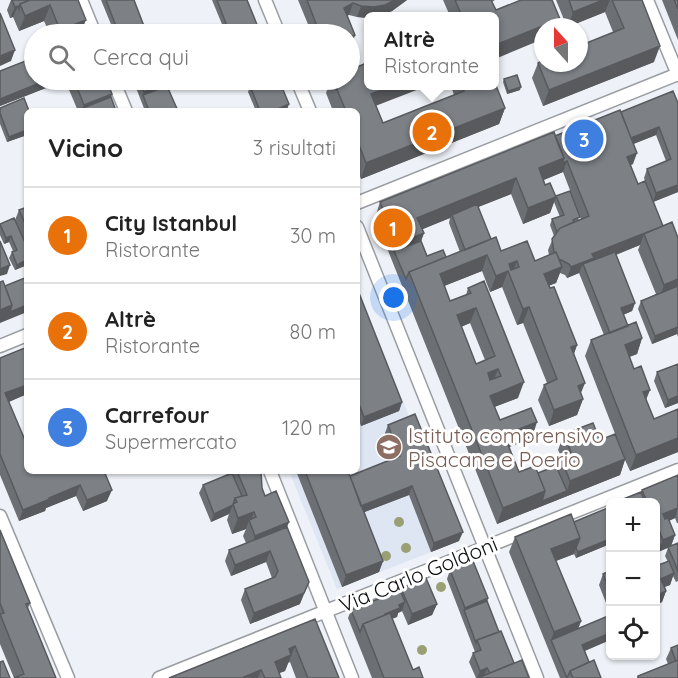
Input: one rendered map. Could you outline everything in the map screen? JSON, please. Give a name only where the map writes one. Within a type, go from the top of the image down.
[{"type":"street","points":[[81,0],[91,24]]},
{"type":"street","points":[[265,0],[275,24]]},
{"type":"street","points":[[360,202],[678,74],[647,0]]},
{"type":"street","points":[[117,90],[125,108]]},
{"type":"street","points":[[301,90],[309,108]]},
{"type":"street","points":[[360,234],[537,678]]},
{"type":"street","points":[[0,346],[24,336]]},
{"type":"street","name":"Via Carlo Goldoni","points":[[159,678],[678,470]]},
{"type":"street","points":[[271,474],[352,678]]},
{"type":"street","points":[[0,516],[68,678]]},
{"type":"shaded area","name":"Istituto comprensivo Pisacane e Poerio","points":[[360,294],[459,541],[337,589],[290,474],[360,474]]},
{"type":"building","points":[[12,0],[30,0],[20,4],[19,9],[18,6],[15,7]]},
{"type":"building","points":[[30,0],[78,0],[86,20],[76,24],[58,24],[50,5],[25,16],[20,4]]},
{"type":"building","points":[[106,0],[134,0],[143,24],[115,24]]},
{"type":"building","points":[[217,0],[247,0],[257,24],[226,24]]},
{"type":"building","points":[[307,0],[395,0],[374,7],[353,3],[344,8],[351,24],[316,24]]},
{"type":"building","points":[[455,0],[491,0],[496,10],[521,0],[552,0],[560,18],[534,18],[534,29],[499,43],[499,12],[460,12]]},
{"type":"building","points":[[569,0],[603,0],[573,12]]},
{"type":"building","points":[[612,0],[642,0],[660,46],[549,90],[542,72],[588,72],[588,42],[624,28]]},
{"type":"building","points":[[0,13],[15,50],[0,56]]},
{"type":"building","points":[[24,62],[24,89],[0,99],[0,71]]},
{"type":"building","points":[[364,64],[364,90],[382,90],[371,94],[383,123],[464,90],[498,90],[505,108],[366,163],[360,148],[360,108],[345,108],[337,90],[360,90],[360,66]]},
{"type":"building","points":[[517,75],[521,87],[508,91],[504,79]]},
{"type":"building","points":[[78,90],[110,90],[112,94],[84,105]]},
{"type":"building","points":[[156,90],[169,90],[177,108],[148,108],[143,95]]},
{"type":"building","points":[[252,90],[283,90],[289,104],[280,108],[259,108]]},
{"type":"building","points":[[673,91],[678,103],[678,185],[656,193],[647,169],[671,159],[659,127],[631,138],[621,112]]},
{"type":"building","points":[[111,97],[115,108],[83,108]]},
{"type":"building","points":[[24,98],[28,108],[24,108],[24,131],[9,137],[0,108]]},
{"type":"building","points":[[620,110],[637,153],[627,157],[638,184],[645,181],[663,226],[592,254],[594,258],[571,267],[559,259],[556,252],[554,253],[552,239],[560,228],[589,216],[567,161],[562,163],[564,158],[555,136]]},
{"type":"building","points":[[554,132],[564,158],[539,168],[545,185],[550,183],[556,197],[528,208],[516,178],[417,218],[424,233],[397,244],[380,202]]},
{"type":"building","points":[[570,191],[580,217],[557,232],[552,219],[564,215],[556,196]]},
{"type":"building","points":[[477,204],[491,239],[465,250],[452,215]]},
{"type":"building","points":[[24,208],[24,221],[19,210]]},
{"type":"building","points":[[14,218],[24,240],[24,262],[17,265],[12,252],[17,250],[11,236],[6,238],[0,224]]},
{"type":"building","points":[[672,222],[678,238],[678,279],[664,285],[644,234]]},
{"type":"building","points":[[496,237],[501,251],[527,241],[535,261],[556,252],[562,267],[544,274],[550,288],[554,287],[577,345],[571,347],[585,383],[578,386],[583,399],[554,410],[544,385],[557,379],[529,307],[523,309],[508,271],[496,276],[487,255],[440,274],[450,301],[471,293],[468,288],[484,281],[524,382],[490,396],[500,420],[531,408],[537,422],[504,435],[519,472],[535,466],[545,491],[503,508],[409,272]],"holes":[[[517,261],[519,267],[511,270],[509,264]],[[476,308],[495,356],[476,364],[457,315]],[[498,369],[501,376],[490,380],[488,373]]]},
{"type":"building","points":[[0,241],[10,265],[0,269]]},
{"type":"building","points":[[421,241],[427,256],[443,250],[446,257],[409,272],[406,279],[394,251]]},
{"type":"building","points":[[615,252],[635,303],[621,308],[628,326],[610,333],[583,264]]},
{"type":"building","points":[[24,278],[24,306],[10,312],[12,305],[5,286]]},
{"type":"building","points":[[3,281],[12,305],[0,310],[0,282]]},
{"type":"building","points":[[678,286],[678,327],[655,336],[641,301]]},
{"type":"building","points":[[360,296],[402,402],[364,417],[360,407]]},
{"type":"building","points":[[636,322],[642,338],[625,345],[634,369],[641,366],[650,390],[643,392],[654,419],[678,409],[678,438],[636,455],[591,340]]},
{"type":"building","points":[[24,348],[24,386],[5,393],[24,438],[24,474],[105,474],[112,490],[87,500],[80,485],[23,510],[0,454],[0,358]]},
{"type":"building","points":[[678,364],[678,396],[668,400],[657,372]]},
{"type":"building","points":[[415,414],[463,532],[434,543],[412,486],[361,506],[350,476],[360,474],[360,472],[400,456],[388,425]]},
{"type":"building","points":[[593,423],[600,440],[615,434],[625,459],[570,481],[560,456],[571,452],[564,434]]},
{"type":"building","points":[[556,466],[567,491],[542,501],[545,491],[538,473]]},
{"type":"building","points":[[232,474],[242,496],[235,498],[233,505],[214,514],[203,485]]},
{"type":"building","points":[[238,474],[261,474],[265,496],[276,491],[289,522],[255,536],[249,520],[256,517],[254,512],[238,518],[233,504],[237,502],[235,498],[247,495]]},
{"type":"building","points":[[306,474],[349,474],[383,561],[346,575]]},
{"type":"building","points":[[678,475],[678,508],[663,514],[665,519],[668,518],[675,535],[663,540],[660,533],[660,498],[645,498],[642,490]]},
{"type":"building","points":[[641,492],[643,498],[626,498]]},
{"type":"building","points":[[606,509],[606,541],[578,552],[576,548],[580,538],[574,522]]},
{"type":"building","points":[[571,514],[580,538],[551,549],[581,621],[554,632],[515,537]]},
{"type":"building","points":[[287,527],[309,582],[304,593],[254,613],[245,589],[275,577],[278,571],[270,551],[235,565],[229,550]]},
{"type":"building","points":[[0,530],[30,603],[26,604],[56,678],[14,678],[24,674],[0,614],[4,613],[0,603]]},
{"type":"building","points":[[678,543],[678,571],[668,547]]},
{"type":"building","points":[[473,561],[488,598],[465,608],[450,570]]},
{"type":"building","points":[[669,561],[674,573],[661,579],[666,591],[660,594],[660,564]]},
{"type":"building","points":[[426,578],[437,604],[412,614],[401,588]]},
{"type":"building","points":[[400,590],[405,602],[399,605],[400,608],[363,624],[360,632],[351,610]]},
{"type":"building","points":[[487,601],[499,632],[477,640],[476,643],[464,610]]},
{"type":"building","points":[[390,613],[413,670],[419,667],[423,678],[384,678],[363,624]]},
{"type":"building","points":[[606,617],[606,635],[582,645],[589,662],[570,671],[567,678],[551,640]]},
{"type":"building","points":[[315,619],[339,678],[308,678],[295,646],[289,649],[291,655],[275,662],[281,678],[265,678],[261,670],[245,678],[169,678]]},
{"type":"building","points":[[501,631],[514,663],[490,673],[487,668],[480,671],[473,653],[481,650],[477,640]]},
{"type":"building","points":[[678,645],[678,660],[676,661],[671,648]]},
{"type":"building","points":[[522,660],[529,678],[478,678]]},
{"type":"building","points":[[594,660],[601,678],[573,678],[570,671]]},
{"type":"building","points":[[678,660],[678,678],[638,678],[638,676]]},
{"type":"building","points":[[3,661],[10,678],[0,678],[0,662]]},
{"type":"place","name":"Altrè","points":[[432,132]]},
{"type":"place","name":"Carrefour","points":[[584,139]]},
{"type":"place","name":"City Istanbul","points":[[393,228]]},
{"type":"place","name":"Istituto comprensivo Pisacane e Poerio","points":[[389,447]]}]
